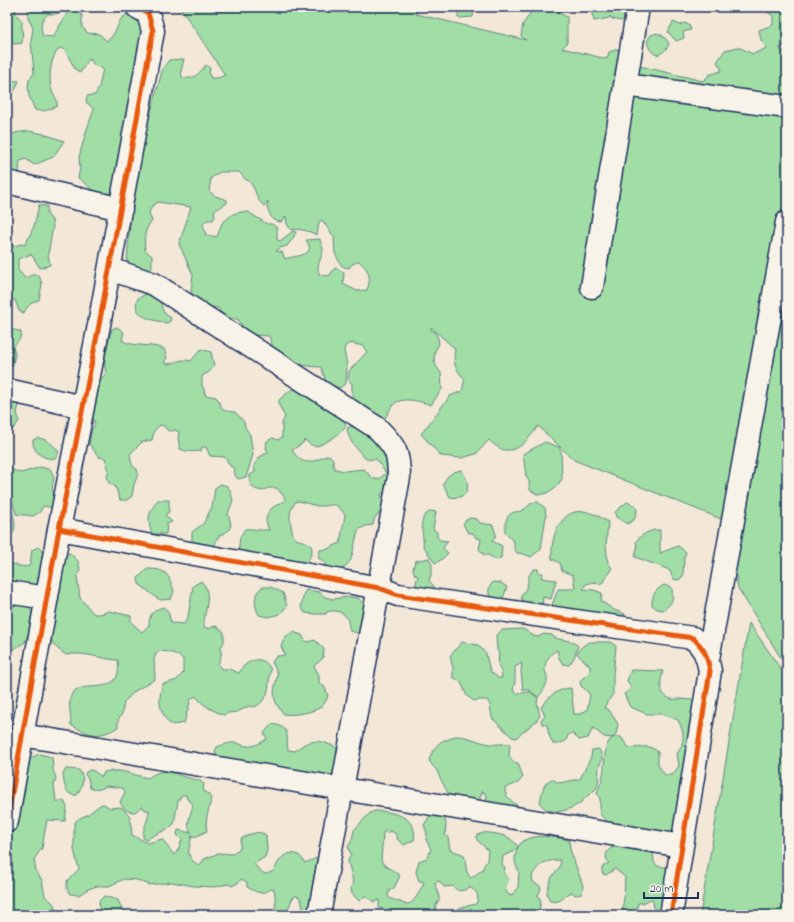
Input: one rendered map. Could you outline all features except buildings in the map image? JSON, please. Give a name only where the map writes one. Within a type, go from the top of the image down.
[{"type":"street","points":[[7,821],[11,774],[22,735],[59,528],[110,269],[153,31],[148,13],[137,7]]},
{"type":"street","points":[[592,287],[638,7]]},
{"type":"street","points":[[625,86],[787,107]]},
{"type":"street","points":[[7,182],[121,209]]},
{"type":"street","points":[[708,659],[787,222]]},
{"type":"street","points":[[110,269],[154,284],[378,428],[392,443],[399,459],[399,477],[319,915]]},
{"type":"street","points":[[7,390],[83,407]]},
{"type":"street","points":[[59,528],[379,588],[398,594],[693,638],[703,647],[708,659],[710,672],[672,915]]},
{"type":"street","points":[[7,592],[47,598]]},
{"type":"street","points":[[22,735],[682,846]]},
{"type":"green space","points":[[7,7],[15,7],[16,14],[22,21],[22,43],[16,44],[7,42]]},
{"type":"green space","points":[[28,7],[59,7],[59,13],[48,14],[43,19],[41,24],[43,36],[53,37],[69,10],[76,11],[82,15],[82,27],[88,33],[99,34],[107,41],[113,35],[120,20],[124,16],[128,14],[136,18],[144,26],[147,126],[163,68],[169,60],[184,59],[181,71],[182,77],[193,77],[206,65],[210,68],[209,73],[211,78],[218,78],[225,75],[180,7],[417,7],[416,14],[526,40],[521,36],[523,24],[530,14],[523,7],[574,7],[557,12],[567,17],[567,43],[562,48],[607,59],[609,52],[618,49],[623,62],[703,81],[709,75],[721,71],[721,68],[717,62],[725,50],[738,47],[753,54],[767,48],[761,40],[759,30],[773,25],[773,16],[765,10],[766,7],[787,7],[787,39],[784,46],[779,48],[787,54],[787,668],[738,588],[726,521],[574,460],[538,426],[520,446],[510,450],[505,450],[496,446],[489,440],[476,454],[461,458],[441,456],[421,434],[450,396],[462,391],[465,379],[455,366],[455,349],[431,327],[431,330],[435,332],[438,338],[439,344],[435,351],[434,359],[436,366],[441,373],[442,389],[431,405],[406,400],[396,402],[390,408],[384,419],[374,417],[354,406],[352,384],[348,379],[349,371],[367,352],[363,346],[350,343],[345,346],[344,351],[347,364],[346,383],[340,388],[327,384],[321,367],[297,364],[275,354],[269,336],[252,335],[241,325],[238,319],[226,316],[218,308],[198,304],[191,291],[193,275],[179,244],[191,207],[158,202],[152,206],[149,213],[152,221],[149,224],[145,234],[145,250],[152,256],[152,267],[148,276],[132,270],[127,260],[131,210],[141,148],[146,129],[117,192],[110,194],[100,193],[92,189],[78,178],[80,168],[79,157],[94,109],[86,102],[87,96],[95,95],[97,92],[103,69],[94,65],[90,59],[80,73],[75,69],[65,50],[60,48],[54,56],[50,74],[51,86],[57,106],[41,111],[35,110],[29,96],[28,88],[29,80],[34,73],[31,41],[33,28],[28,18]],"holes":[[[220,172],[239,172],[251,183],[259,200],[264,206],[268,201],[267,208],[273,220],[281,222],[286,216],[287,224],[291,230],[304,230],[317,235],[319,222],[322,220],[334,237],[335,253],[341,265],[349,268],[351,265],[359,261],[369,274],[367,290],[357,291],[343,284],[344,273],[335,268],[329,276],[320,275],[318,265],[323,253],[323,246],[320,239],[306,240],[309,246],[309,250],[307,252],[285,259],[282,252],[276,251],[287,246],[296,232],[293,231],[280,241],[277,240],[276,227],[272,224],[267,224],[248,212],[233,214],[222,223],[217,237],[206,235],[203,224],[207,220],[213,220],[215,217],[214,211],[227,203],[227,200],[215,196],[209,191],[211,178]]]},
{"type":"green space","points":[[458,7],[474,7],[473,17],[458,18]]},
{"type":"green space","points":[[581,7],[630,7],[627,17],[621,21],[612,19],[610,16],[609,18],[594,21],[590,8],[582,9]]},
{"type":"green space","points":[[673,22],[680,25],[684,23],[689,25],[691,30],[683,32],[684,38],[676,41],[668,32]]},
{"type":"green space","points":[[657,33],[663,36],[669,43],[662,53],[657,55],[650,50],[647,41],[651,35]]},
{"type":"green space","points":[[7,80],[19,81],[15,90],[7,97]]},
{"type":"green space","points":[[29,131],[44,134],[64,141],[53,157],[34,165],[26,159],[20,161],[19,172],[14,176],[7,176],[7,137],[15,133]]},
{"type":"green space","points":[[39,205],[47,206],[47,214],[52,220],[53,227],[48,254],[50,265],[40,268],[31,254],[18,259],[18,270],[25,278],[32,275],[39,275],[42,284],[39,300],[30,305],[24,313],[19,311],[15,300],[11,300],[8,295],[7,243],[12,244],[14,247],[20,244],[25,245],[34,226]]},
{"type":"green space","points":[[149,293],[160,301],[164,313],[171,318],[170,321],[167,323],[150,319],[137,310],[136,304],[138,298]]},
{"type":"green space","points":[[117,327],[124,332],[122,340],[126,342],[164,349],[167,358],[164,362],[167,364],[181,360],[191,361],[201,349],[211,352],[214,366],[209,372],[202,376],[202,386],[205,395],[216,397],[223,410],[235,412],[244,422],[250,435],[253,455],[246,477],[238,479],[235,475],[234,468],[230,466],[225,457],[210,456],[206,447],[202,447],[201,451],[193,452],[180,449],[178,438],[179,432],[175,430],[168,431],[164,426],[160,425],[154,431],[152,440],[142,442],[130,454],[132,463],[137,469],[138,475],[134,484],[132,496],[127,500],[120,500],[115,486],[109,483],[107,476],[109,471],[105,458],[99,457],[89,444],[92,429],[95,424],[91,412],[96,402],[97,385],[106,373],[105,357],[107,345],[112,329]]},
{"type":"green space","points":[[10,330],[21,332],[21,335],[20,339],[13,347],[15,354],[13,365],[7,368],[7,333]]},
{"type":"green space","points":[[7,387],[20,403],[17,412],[19,421],[14,428],[8,431],[7,430]]},
{"type":"green space","points":[[292,389],[304,389],[333,413],[339,415],[346,421],[345,427],[341,432],[318,446],[311,445],[304,440],[303,443],[292,450],[300,460],[309,462],[329,455],[333,459],[335,469],[345,471],[364,469],[373,479],[379,479],[386,473],[376,459],[368,459],[364,457],[349,438],[347,428],[358,424],[397,458],[386,491],[381,494],[384,505],[383,511],[376,517],[373,525],[366,526],[358,530],[351,560],[341,571],[326,572],[324,561],[318,558],[320,550],[328,549],[340,543],[345,515],[336,505],[318,506],[296,501],[292,508],[290,518],[293,535],[296,539],[308,543],[312,549],[311,555],[302,567],[267,554],[263,559],[238,553],[240,537],[245,529],[269,530],[266,516],[275,506],[285,501],[285,498],[277,488],[268,488],[262,491],[254,488],[250,482],[250,475],[255,472],[254,465],[260,457],[268,452],[266,448],[267,441],[273,438],[278,440],[282,437],[282,423],[285,417],[279,405],[279,400]]},
{"type":"green space","points":[[37,438],[50,442],[55,447],[59,452],[56,458],[48,458],[37,452],[33,445],[33,440]]},
{"type":"green space","points":[[545,442],[559,447],[561,451],[562,479],[557,486],[547,493],[539,495],[530,490],[529,481],[526,476],[523,454]]},
{"type":"green space","points":[[41,467],[51,470],[54,477],[52,490],[56,497],[54,508],[43,506],[40,512],[33,516],[16,514],[11,496],[7,490],[7,470],[10,469],[21,473]]},
{"type":"green space","points":[[461,470],[467,480],[467,490],[462,496],[450,497],[443,484],[450,474]]},
{"type":"green space","points":[[221,484],[227,486],[230,490],[233,500],[228,514],[231,524],[229,530],[218,537],[214,547],[198,548],[192,542],[192,532],[203,524],[212,507],[215,488]]},
{"type":"green space","points":[[158,500],[169,500],[169,512],[165,515],[172,522],[167,524],[166,534],[152,534],[150,529],[150,512]]},
{"type":"green space","points":[[538,502],[545,508],[546,516],[541,549],[531,557],[517,553],[514,549],[514,542],[505,533],[505,524],[510,514],[524,510],[530,504]]},
{"type":"green space","points":[[627,502],[636,506],[637,511],[634,520],[627,524],[616,517],[615,512]]},
{"type":"green space","points":[[7,503],[14,517],[15,527],[11,535],[7,537]]},
{"type":"green space","points":[[431,511],[436,512],[433,529],[437,532],[437,537],[440,540],[448,541],[443,548],[448,553],[441,560],[435,563],[423,546],[422,522],[426,514]]},
{"type":"green space","points":[[584,511],[597,515],[608,522],[606,545],[608,563],[612,568],[603,582],[600,584],[594,582],[586,584],[583,589],[594,590],[602,593],[601,601],[614,610],[625,614],[617,632],[554,613],[552,605],[558,589],[575,589],[573,575],[562,571],[560,563],[552,559],[552,546],[555,533],[566,517],[574,512]]},
{"type":"green space","points":[[470,518],[477,519],[480,523],[493,525],[496,535],[492,541],[502,546],[501,558],[497,560],[488,555],[484,555],[479,549],[481,539],[476,538],[473,533],[468,533],[463,524]]},
{"type":"green space","points":[[655,530],[660,530],[660,553],[678,546],[686,552],[684,558],[683,576],[679,580],[673,579],[670,571],[667,569],[635,557],[637,547],[636,541],[644,534]]},
{"type":"green space","points":[[38,547],[45,554],[43,577],[36,587],[7,587],[7,564],[25,567],[30,565],[32,550]]},
{"type":"green space","points":[[70,553],[78,561],[80,570],[77,576],[80,598],[94,614],[109,611],[131,616],[131,622],[142,632],[149,625],[152,613],[163,607],[168,611],[171,623],[184,624],[188,617],[193,586],[201,581],[207,591],[204,627],[210,629],[216,626],[224,632],[224,642],[220,649],[221,655],[218,664],[221,669],[229,669],[239,673],[249,662],[260,660],[266,663],[271,670],[268,691],[264,700],[255,707],[249,706],[237,712],[224,715],[208,707],[196,696],[191,699],[184,723],[171,724],[161,709],[161,693],[163,684],[177,680],[183,673],[183,659],[171,652],[161,651],[157,652],[154,659],[155,679],[135,691],[124,702],[122,714],[118,720],[118,727],[105,733],[94,734],[83,731],[71,725],[70,699],[75,690],[108,685],[114,681],[118,673],[118,660],[79,654],[66,655],[56,648],[52,642],[51,626],[59,556]]},
{"type":"green space","points":[[429,558],[432,564],[432,570],[429,581],[434,586],[432,591],[417,592],[416,582],[418,576],[415,575],[413,569],[415,561]]},
{"type":"green space","points":[[147,569],[162,571],[168,576],[174,591],[171,599],[161,600],[139,584],[138,578]]},
{"type":"green space","points":[[534,569],[538,569],[539,573],[543,573],[541,578],[556,580],[551,599],[543,597],[542,608],[526,608],[521,597]]},
{"type":"green space","points":[[493,582],[501,583],[507,587],[502,601],[492,600],[489,595],[490,586]]},
{"type":"green space","points":[[664,585],[672,588],[672,601],[663,610],[657,609],[652,605],[655,593]]},
{"type":"green space","points":[[262,587],[271,587],[283,593],[287,606],[280,614],[268,617],[259,615],[255,600],[257,593]]},
{"type":"green space","points":[[306,590],[319,592],[325,597],[332,599],[348,597],[358,598],[368,608],[362,634],[350,631],[347,618],[343,613],[330,611],[326,614],[305,613],[301,607]]},
{"type":"green space","points":[[7,597],[28,606],[32,612],[29,632],[25,642],[14,649],[7,646]]},
{"type":"green space","points":[[749,623],[787,678],[787,915],[700,915]]},
{"type":"green space","points":[[523,629],[534,636],[538,637],[544,634],[552,635],[555,638],[573,642],[578,646],[574,658],[569,665],[563,664],[559,658],[557,650],[549,657],[546,662],[545,669],[547,682],[538,697],[529,690],[523,690],[521,671],[522,663],[515,667],[515,682],[513,690],[516,693],[530,692],[538,698],[537,703],[540,716],[516,738],[512,737],[492,718],[490,705],[487,700],[474,701],[467,696],[461,682],[453,677],[453,668],[450,656],[462,642],[478,645],[486,654],[490,671],[498,678],[502,678],[498,664],[499,653],[497,650],[496,635],[502,630]]},
{"type":"green space","points":[[293,632],[302,635],[307,642],[315,640],[324,649],[323,658],[314,666],[319,675],[319,683],[324,686],[328,695],[324,704],[315,710],[304,713],[284,714],[277,704],[274,696],[278,674],[272,662],[277,656],[285,655],[281,646],[285,637]]},
{"type":"green space","points":[[591,642],[610,642],[616,646],[613,694],[604,707],[609,710],[618,724],[616,734],[612,738],[604,737],[593,728],[588,738],[579,740],[572,733],[568,735],[566,741],[553,744],[547,725],[542,724],[541,720],[545,715],[541,708],[547,700],[558,691],[571,688],[574,714],[580,714],[587,710],[590,695],[581,686],[580,681],[590,671],[590,666],[577,654],[582,646]]},
{"type":"green space","points":[[631,670],[663,671],[661,687],[662,691],[667,697],[673,699],[700,699],[686,822],[672,835],[613,829],[600,814],[600,799],[597,793],[603,775],[607,744],[610,740],[615,737],[621,737],[628,747],[650,747],[654,749],[658,752],[658,765],[665,775],[672,775],[679,766],[677,754],[682,745],[683,733],[678,720],[663,714],[647,714],[630,707],[624,694],[629,691],[631,686],[627,681]]},
{"type":"green space","points":[[272,724],[278,725],[285,730],[288,750],[295,751],[306,744],[316,741],[339,749],[334,780],[217,760],[215,752],[217,747],[231,743],[254,746],[267,739],[264,733]]},
{"type":"green space","points":[[456,736],[490,744],[510,744],[509,756],[513,762],[518,763],[523,777],[518,783],[505,788],[507,797],[519,807],[516,811],[487,810],[487,796],[483,791],[480,797],[480,805],[451,800],[437,771],[429,760],[438,744],[444,740]]},
{"type":"green space","points":[[599,749],[602,758],[599,767],[596,789],[580,803],[563,811],[552,811],[543,807],[540,803],[546,783],[552,779],[559,783],[580,779],[591,757],[592,750]]},
{"type":"green space","points":[[39,754],[52,757],[53,770],[56,778],[54,785],[56,801],[64,801],[67,807],[65,821],[47,820],[42,848],[34,859],[36,872],[42,880],[45,896],[54,904],[55,912],[54,915],[7,915],[7,774],[20,764]]},
{"type":"green space","points":[[66,769],[79,770],[81,773],[83,779],[77,795],[70,794],[66,789],[63,774]]},
{"type":"green space","points":[[90,770],[102,777],[104,772],[111,771],[122,771],[148,778],[159,772],[168,772],[202,782],[204,784],[203,790],[211,797],[207,818],[207,831],[195,837],[192,835],[189,853],[192,859],[200,866],[204,859],[219,853],[232,854],[240,848],[241,839],[253,833],[263,833],[266,835],[267,850],[265,857],[254,864],[261,872],[266,874],[272,872],[282,857],[293,853],[300,856],[305,863],[317,858],[321,859],[323,915],[308,915],[304,910],[301,900],[298,896],[295,896],[292,899],[286,914],[282,915],[277,912],[275,907],[276,902],[274,889],[262,893],[256,892],[247,887],[247,882],[241,879],[238,883],[232,886],[228,884],[215,887],[194,886],[172,882],[150,885],[137,880],[124,879],[109,886],[97,886],[88,889],[79,895],[70,894],[67,889],[67,881],[79,869],[74,850],[74,825],[76,821],[100,805],[104,804],[110,808],[121,807],[130,816],[132,835],[148,843],[162,839],[174,855],[182,840],[177,835],[178,830],[191,833],[188,822],[193,804],[187,799],[186,795],[182,795],[178,801],[174,824],[147,840],[143,838],[149,810],[145,810],[142,806],[135,812],[130,812],[124,809],[120,802],[125,792],[123,788],[106,786],[99,789],[90,788],[88,778],[85,775],[86,772]]},
{"type":"green space","points":[[375,811],[389,812],[403,817],[412,826],[414,832],[414,840],[404,845],[398,840],[395,833],[390,831],[387,833],[384,831],[383,833],[382,863],[400,876],[394,888],[389,891],[388,897],[392,899],[409,904],[415,899],[424,884],[422,881],[419,881],[416,872],[419,861],[427,858],[431,849],[426,840],[427,833],[424,825],[431,814],[444,815],[446,824],[445,835],[448,837],[450,850],[464,855],[466,870],[471,878],[483,869],[487,861],[488,850],[477,840],[476,836],[484,833],[497,834],[514,841],[518,847],[513,852],[503,856],[502,865],[505,867],[504,873],[509,879],[505,888],[507,893],[511,896],[518,887],[519,871],[515,858],[520,844],[531,838],[544,836],[569,840],[570,849],[583,886],[582,894],[575,895],[572,892],[558,901],[550,901],[547,893],[548,888],[552,877],[560,865],[560,860],[555,860],[540,865],[532,876],[533,882],[540,886],[541,889],[538,895],[541,901],[538,915],[449,915],[460,908],[476,904],[478,896],[474,890],[469,887],[467,889],[458,890],[453,886],[444,887],[439,881],[436,882],[439,900],[436,905],[435,915],[382,915],[383,909],[379,908],[379,900],[374,902],[365,896],[359,901],[352,894],[351,888],[353,881],[348,861],[351,854],[348,847],[352,840],[354,830],[370,813]]},
{"type":"green space","points":[[622,843],[653,851],[654,862],[657,866],[665,867],[670,871],[673,915],[660,915],[654,910],[653,901],[651,899],[643,903],[638,903],[637,907],[640,915],[623,915],[625,877],[615,869],[606,875],[603,874],[602,870],[604,866],[609,863],[606,858],[607,852],[611,848]]},
{"type":"green space","points":[[104,896],[118,900],[124,915],[96,915],[100,912],[99,901]]},
{"type":"green space","points":[[76,910],[85,915],[61,915]]},
{"type":"cycle path","points":[[7,821],[59,529],[99,325],[153,31],[148,13],[137,7]]},
{"type":"cycle path","points":[[59,529],[379,588],[398,595],[693,638],[705,653],[710,671],[671,915]]}]
